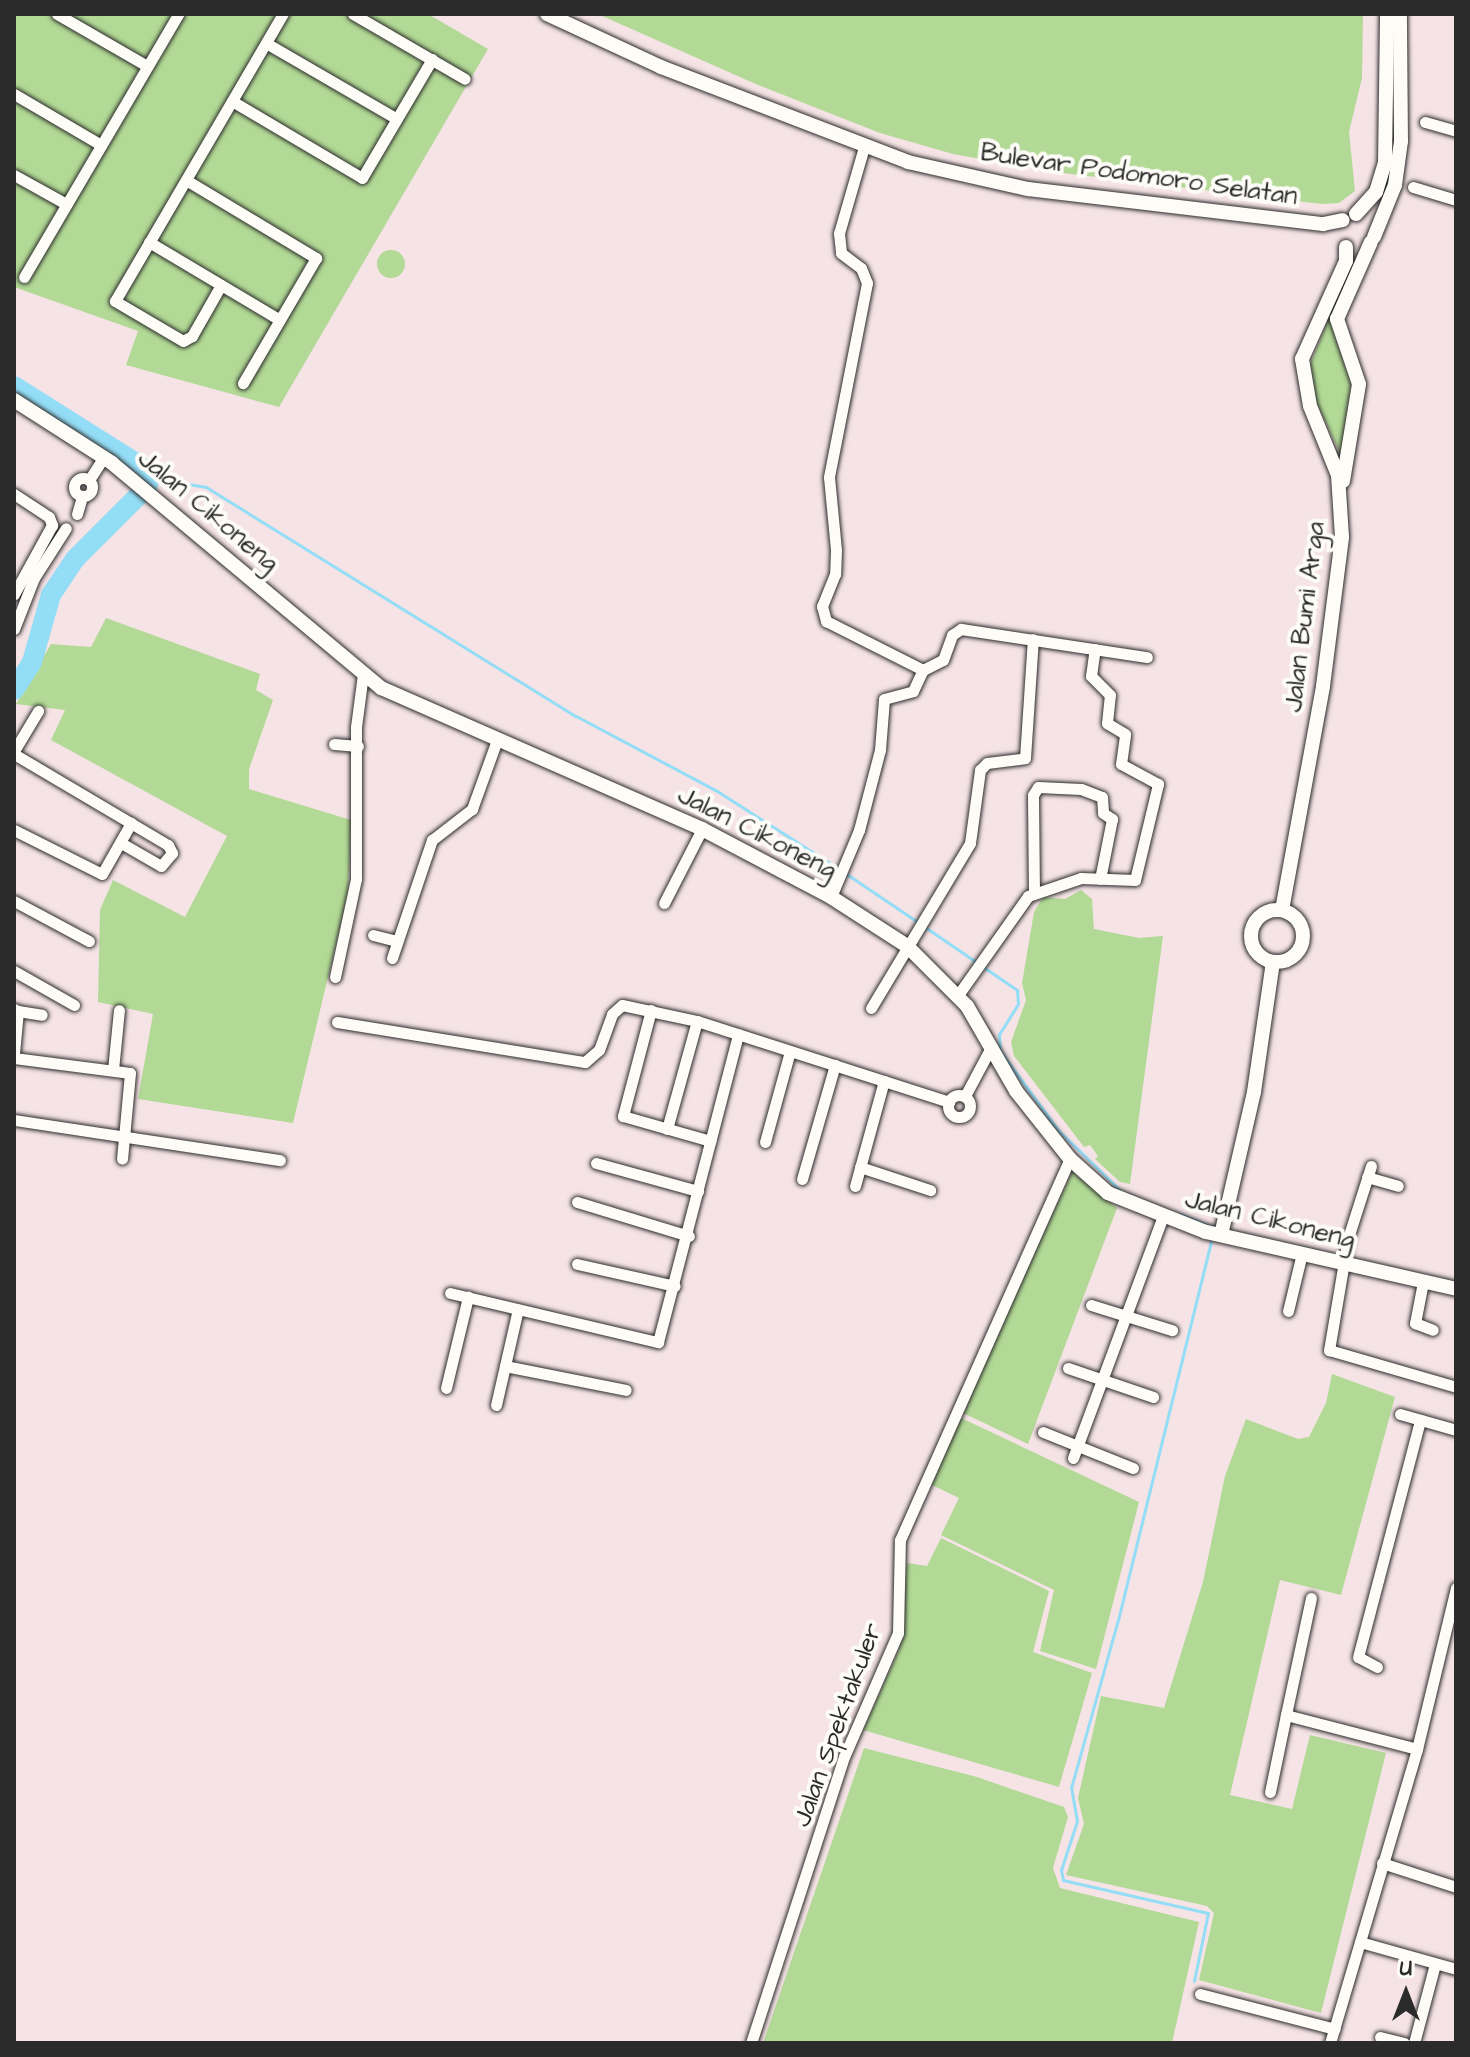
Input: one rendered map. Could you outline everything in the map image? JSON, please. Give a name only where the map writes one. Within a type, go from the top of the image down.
[{"type":"street","points":[[57,14],[147,66]]},
{"type":"street","points":[[24,277],[178,14]]},
{"type":"street","points":[[221,285],[192,336],[183,341],[115,301],[283,14]]},
{"type":"street","name":"Bulevar Podomoro Selatan","points":[[547,14],[636,57],[864,147],[1028,189],[1323,224],[1349,217]]},
{"type":"street","points":[[1349,217],[1376,192],[1385,163],[1387,14]]},
{"type":"street","points":[[1342,494],[1344,460],[1359,384],[1337,319],[1395,185],[1401,141],[1400,14]]},
{"type":"street","points":[[357,15],[375,19],[465,79]]},
{"type":"street","points":[[266,43],[397,119]]},
{"type":"street","points":[[232,101],[362,178],[432,59]]},
{"type":"street","points":[[14,94],[101,145]]},
{"type":"street","points":[[1425,122],[1456,131]]},
{"type":"street","points":[[864,147],[839,233],[841,253],[861,268],[867,283],[829,477],[835,574],[822,606],[826,621],[836,629],[923,670]]},
{"type":"street","points":[[14,175],[66,204]]},
{"type":"street","points":[[186,180],[316,258],[243,383]]},
{"type":"street","points":[[1413,187],[1456,200]]},
{"type":"street","points":[[1349,217],[1371,221],[1373,240]]},
{"type":"street","name":"Jalan Bumi Arga","points":[[1282,910],[1331,638],[1342,494],[1303,384],[1302,359],[1346,261],[1343,243],[1349,217]]},
{"type":"street","name":"Bulevar Podomoro Selatan","points":[[1323,224],[1343,243]]},
{"type":"street","points":[[1343,243],[1363,249],[1373,240]]},
{"type":"street","points":[[149,242],[280,320]]},
{"type":"street","name":"Jalan Cikoneng","points":[[14,400],[104,457],[381,688],[702,829],[831,897],[907,946],[958,995],[989,1051],[1070,1159],[1108,1193],[1162,1219],[1456,1289]]},
{"type":"street","points":[[77,514],[82,496],[92,491],[89,480],[104,457]]},
{"type":"street","points":[[14,494],[49,517],[52,525],[18,574],[14,594]]},
{"type":"street","points":[[14,629],[34,578],[66,528]]},
{"type":"street","points":[[831,897],[846,871],[880,750],[884,699],[913,691],[923,670],[943,660],[952,635],[961,629],[1147,657]]},
{"type":"street","points":[[871,1008],[970,843],[980,770],[987,763],[1025,758],[1033,639]]},
{"type":"street","points":[[1034,893],[1081,878],[1134,882],[1158,784],[1121,764],[1125,734],[1107,723],[1110,695],[1091,676],[1095,649]]},
{"type":"street","points":[[335,977],[356,879],[358,746],[365,676]]},
{"type":"street","points":[[38,711],[14,752],[131,823],[172,853],[161,866],[121,843]]},
{"type":"street","points":[[392,958],[432,840],[472,809],[497,740]]},
{"type":"street","points":[[334,744],[358,746]]},
{"type":"street","points":[[958,995],[1034,893],[1033,795],[1038,787],[1081,789],[1102,797],[1103,813],[1112,819],[1100,879]]},
{"type":"street","points":[[14,830],[98,875],[131,823]]},
{"type":"street","points":[[664,903],[702,829]]},
{"type":"street","points":[[14,901],[89,941]]},
{"type":"street","points":[[1282,910],[1301,925],[1303,941],[1294,956],[1273,962],[1256,952],[1252,927],[1262,914],[1282,910]]},
{"type":"street","points":[[373,935],[397,941]]},
{"type":"street","points":[[1221,1235],[1254,1092],[1273,962]]},
{"type":"street","points":[[14,971],[74,1005]]},
{"type":"street","points":[[337,1022],[585,1062],[599,1050],[615,1008],[651,1010],[697,1021],[949,1102]]},
{"type":"street","points":[[42,1015],[16,1010],[14,1056],[113,1070],[132,1077],[122,1159]]},
{"type":"street","points":[[113,1070],[119,1010]]},
{"type":"street","points":[[651,1010],[623,1116],[711,1141]]},
{"type":"street","points":[[667,1129],[697,1021]]},
{"type":"street","points":[[450,1293],[658,1342],[689,1236],[738,1034]]},
{"type":"street","points":[[765,1142],[790,1051]]},
{"type":"street","points":[[965,1096],[955,1095],[949,1102],[950,1112],[964,1116],[970,1109],[965,1096],[989,1051]]},
{"type":"street","points":[[802,1179],[835,1065]]},
{"type":"street","points":[[855,1186],[884,1081]]},
{"type":"street","points":[[14,1120],[280,1160]]},
{"type":"street","name":"Jalan Spektakuler","points":[[751,2043],[844,1757],[898,1633],[900,1540],[1070,1159]]},
{"type":"street","points":[[596,1163],[698,1191]]},
{"type":"street","points":[[860,1167],[930,1190]]},
{"type":"street","points":[[1398,1186],[1369,1172],[1343,1263],[1329,1350],[1456,1387]]},
{"type":"street","points":[[577,1202],[689,1236]]},
{"type":"street","points":[[1076,1453],[1162,1219]]},
{"type":"street","points":[[1288,1311],[1302,1253]]},
{"type":"street","points":[[577,1264],[675,1286]]},
{"type":"street","points":[[1423,1282],[1415,1323],[1433,1330]]},
{"type":"street","points":[[446,1388],[468,1297]]},
{"type":"street","points":[[1091,1305],[1172,1330]]},
{"type":"street","points":[[496,1405],[518,1309]]},
{"type":"street","points":[[505,1366],[626,1390]]},
{"type":"street","points":[[1068,1368],[1153,1397]]},
{"type":"street","points":[[1400,1414],[1456,1430]]},
{"type":"street","points":[[1377,1667],[1358,1657],[1420,1420]]},
{"type":"street","points":[[1043,1432],[1076,1453],[1133,1468]]},
{"type":"street","points":[[1330,2043],[1452,1625],[1456,1588]]},
{"type":"street","points":[[1270,1792],[1311,1598]]},
{"type":"street","points":[[1286,1715],[1417,1749]]},
{"type":"street","points":[[1382,1863],[1456,1887]]},
{"type":"street","points":[[1360,1942],[1456,1969]]},
{"type":"street","points":[[1414,2043],[1435,1964]]},
{"type":"street","points":[[1200,1994],[1335,2029]]},
{"type":"street","points":[[1380,2037],[1404,2043]]},
{"type":"green space","points":[[14,14],[428,14],[488,49],[279,407],[126,365],[138,331],[14,287]]},
{"type":"green space","points":[[1363,14],[1362,78],[1349,132],[1355,191],[1339,203],[1322,204],[1054,172],[953,154],[880,133],[758,85],[600,15]]},
{"type":"green space","points":[[391,250],[401,254],[405,264],[401,274],[391,278],[381,274],[377,264],[381,254]]},
{"type":"green space","points":[[1359,255],[1331,318],[1338,346],[1353,371],[1341,455],[1316,402],[1310,365],[1350,265]]},
{"type":"green space","points":[[106,618],[260,674],[256,690],[273,700],[249,769],[249,789],[351,820],[348,894],[293,1123],[138,1099],[153,1014],[98,1002],[100,910],[113,880],[185,917],[227,836],[51,740],[65,710],[16,704],[51,644],[91,647]]},
{"type":"green space","points":[[1081,890],[1092,899],[1094,929],[1139,938],[1163,936],[1130,1184],[1120,1182],[1095,1159],[1098,1156],[1090,1145],[1084,1147],[1014,1056],[1011,1042],[1026,1000],[1022,983],[1034,912],[1043,897],[1065,899]]},
{"type":"green space","points":[[1072,1172],[1117,1208],[1028,1444],[961,1412]]},
{"type":"green space","points":[[1332,1374],[1395,1397],[1341,1595],[1280,1580],[1230,1795],[1292,1809],[1310,1735],[1386,1753],[1321,2013],[1199,1980],[1214,1913],[1207,1906],[1066,1875],[1084,1824],[1078,1798],[1101,1696],[1164,1708],[1203,1582],[1225,1476],[1246,1419],[1298,1439],[1309,1437],[1326,1403]]},
{"type":"green space","points":[[959,1417],[1139,1502],[1096,1669],[1040,1651],[1054,1590],[941,1535],[959,1498],[930,1484]]},
{"type":"green space","points":[[941,1538],[1049,1591],[1033,1652],[1092,1673],[1059,1787],[863,1730],[899,1650],[907,1563],[927,1566]]},
{"type":"green space","points":[[864,1748],[977,1777],[1064,1807],[1068,1817],[1053,1868],[1060,1888],[1199,1922],[1172,2043],[763,2043]]},
{"type":"waterway","points":[[14,386],[152,473],[147,487]]},
{"type":"waterway","points":[[151,478],[206,487],[576,716],[717,791],[839,869]]},
{"type":"waterway","points":[[14,690],[32,662],[51,595],[75,559],[142,492]]},
{"type":"waterway","points":[[845,873],[919,923]]},
{"type":"waterway","points":[[925,927],[1017,990],[1018,1004],[999,1035],[1000,1051],[1058,1130],[1121,1191]]},
{"type":"waterway","points":[[1180,1214],[1212,1227]]},
{"type":"waterway","points":[[1194,1981],[1208,1913],[1063,1880],[1061,1870],[1077,1821],[1071,1788],[1118,1620],[1211,1241]]}]
